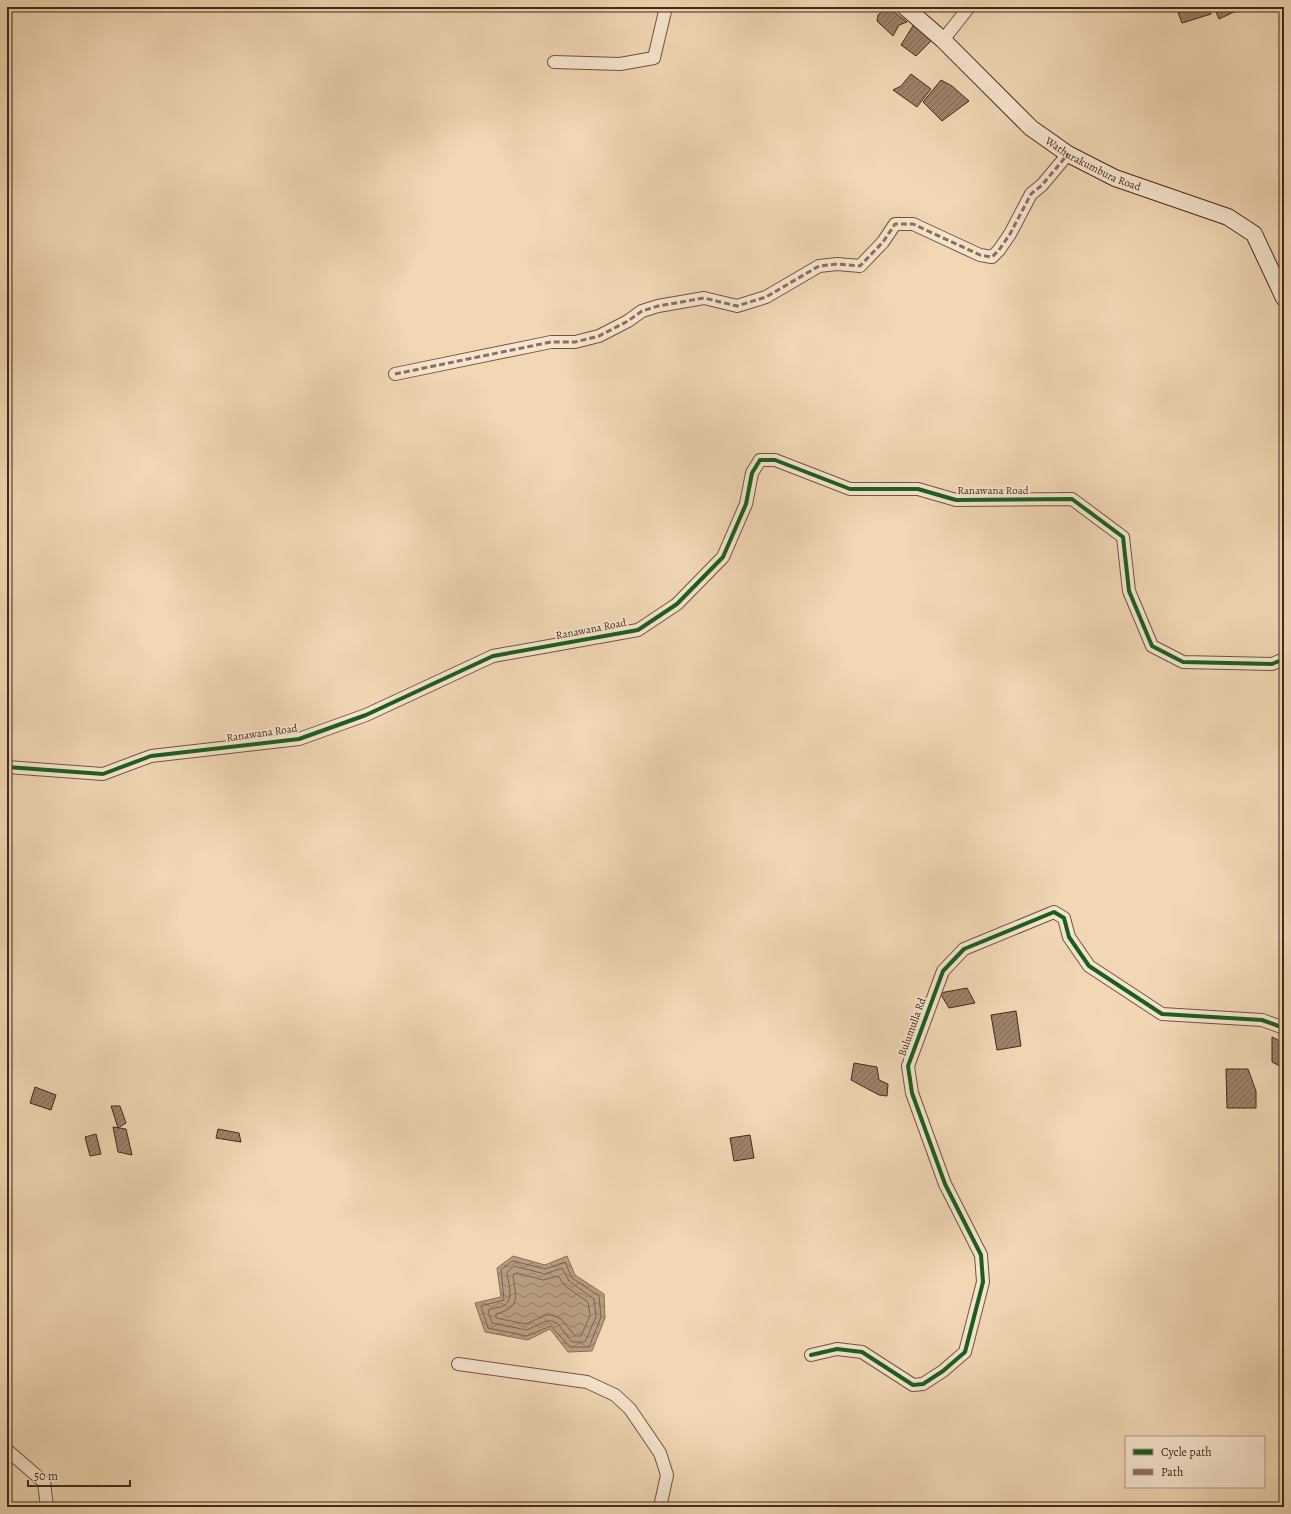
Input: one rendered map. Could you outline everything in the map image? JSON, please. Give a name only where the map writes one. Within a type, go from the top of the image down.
[{"type":"main road","name":"Wathurakumbura Road","points":[[905,7],[943,40],[1031,128],[1068,154],[1115,178],[1228,217],[1254,234],[1284,298]]},
{"type":"street","points":[[554,62],[620,64],[654,58],[666,7]]},
{"type":"street","points":[[943,40],[970,7]]},
{"type":"street","points":[[395,374],[551,342],[575,342],[599,336],[628,321],[642,311],[658,306],[704,298],[737,306],[766,297],[819,266],[837,264],[860,266],[883,242],[895,224],[913,224],[980,256],[992,257],[1010,234],[1031,194],[1042,185],[1068,154]]},
{"type":"street","name":"Ranawana Road","points":[[7,767],[102,774],[151,756],[299,738],[366,715],[493,656],[638,630],[677,604],[723,557],[746,504],[752,473],[760,460],[775,460],[850,489],[918,489],[956,500],[1072,499],[1123,537],[1129,591],[1152,646],[1183,662],[1272,664],[1284,659]]},
{"type":"street","name":"Bulumulla Rd","points":[[811,1355],[837,1349],[862,1352],[913,1384],[923,1384],[943,1371],[964,1352],[983,1282],[981,1255],[945,1184],[912,1093],[908,1066],[943,971],[964,949],[1054,912],[1064,918],[1069,937],[1089,966],[1162,1014],[1262,1020],[1284,1028]]},
{"type":"street","points":[[458,1364],[587,1382],[615,1395],[630,1409],[660,1453],[667,1475],[660,1507]]},
{"type":"street","points":[[7,1450],[44,1482],[47,1507]]},
{"type":"water","points":[[513,1256],[545,1265],[567,1256],[575,1275],[604,1294],[605,1318],[592,1351],[568,1352],[550,1329],[528,1340],[485,1332],[475,1303],[501,1297],[497,1268]]},
{"type":"building","points":[[888,7],[907,22],[899,25],[893,36],[877,21],[878,15]]},
{"type":"building","points":[[1176,7],[1209,7],[1211,14],[1182,23]]},
{"type":"building","points":[[1214,7],[1236,7],[1238,10],[1219,19]]},
{"type":"building","points":[[914,24],[933,39],[916,56],[901,45]]},
{"type":"building","points":[[911,74],[931,89],[917,107],[893,90],[901,86]]},
{"type":"building","points":[[941,80],[952,86],[969,101],[942,121],[923,102]]},
{"type":"building","points":[[967,988],[975,1003],[949,1008],[940,993]]},
{"type":"building","points":[[1016,1011],[1021,1046],[997,1050],[991,1015]]},
{"type":"building","points":[[1272,1037],[1284,1043],[1284,1068],[1272,1062]]},
{"type":"building","points":[[854,1063],[877,1067],[879,1080],[888,1084],[887,1096],[879,1095],[851,1080]]},
{"type":"building","points":[[1226,1069],[1248,1069],[1256,1091],[1256,1108],[1227,1108]]},
{"type":"building","points":[[35,1087],[56,1095],[51,1110],[30,1103]]},
{"type":"building","points":[[111,1106],[120,1106],[126,1123],[118,1128]]},
{"type":"building","points":[[113,1127],[126,1129],[132,1155],[118,1152]]},
{"type":"building","points":[[218,1129],[239,1133],[241,1142],[216,1138]]},
{"type":"building","points":[[96,1134],[101,1154],[90,1156],[85,1137]]},
{"type":"building","points":[[750,1135],[754,1158],[734,1161],[730,1138]]},
{"type":"marked path","points":[[395,374],[551,342],[575,342],[599,336],[628,321],[642,311],[658,306],[704,298],[737,306],[766,297],[819,266],[837,264],[860,266],[883,242],[895,224],[913,224],[980,255],[992,257],[1010,234],[1031,194],[1042,185],[1068,154]]},
{"type":"cycle path","points":[[7,767],[103,774],[151,756],[299,739],[366,715],[493,656],[638,630],[677,604],[723,557],[746,504],[752,473],[760,460],[775,460],[850,489],[918,489],[956,500],[1072,499],[1123,537],[1129,591],[1152,646],[1183,662],[1272,664],[1284,659]]},
{"type":"cycle path","points":[[811,1355],[837,1349],[862,1352],[913,1385],[923,1384],[943,1371],[965,1352],[983,1282],[981,1255],[945,1184],[912,1093],[908,1066],[943,971],[964,949],[1054,912],[1064,918],[1069,937],[1089,966],[1162,1014],[1262,1020],[1284,1028]]}]
